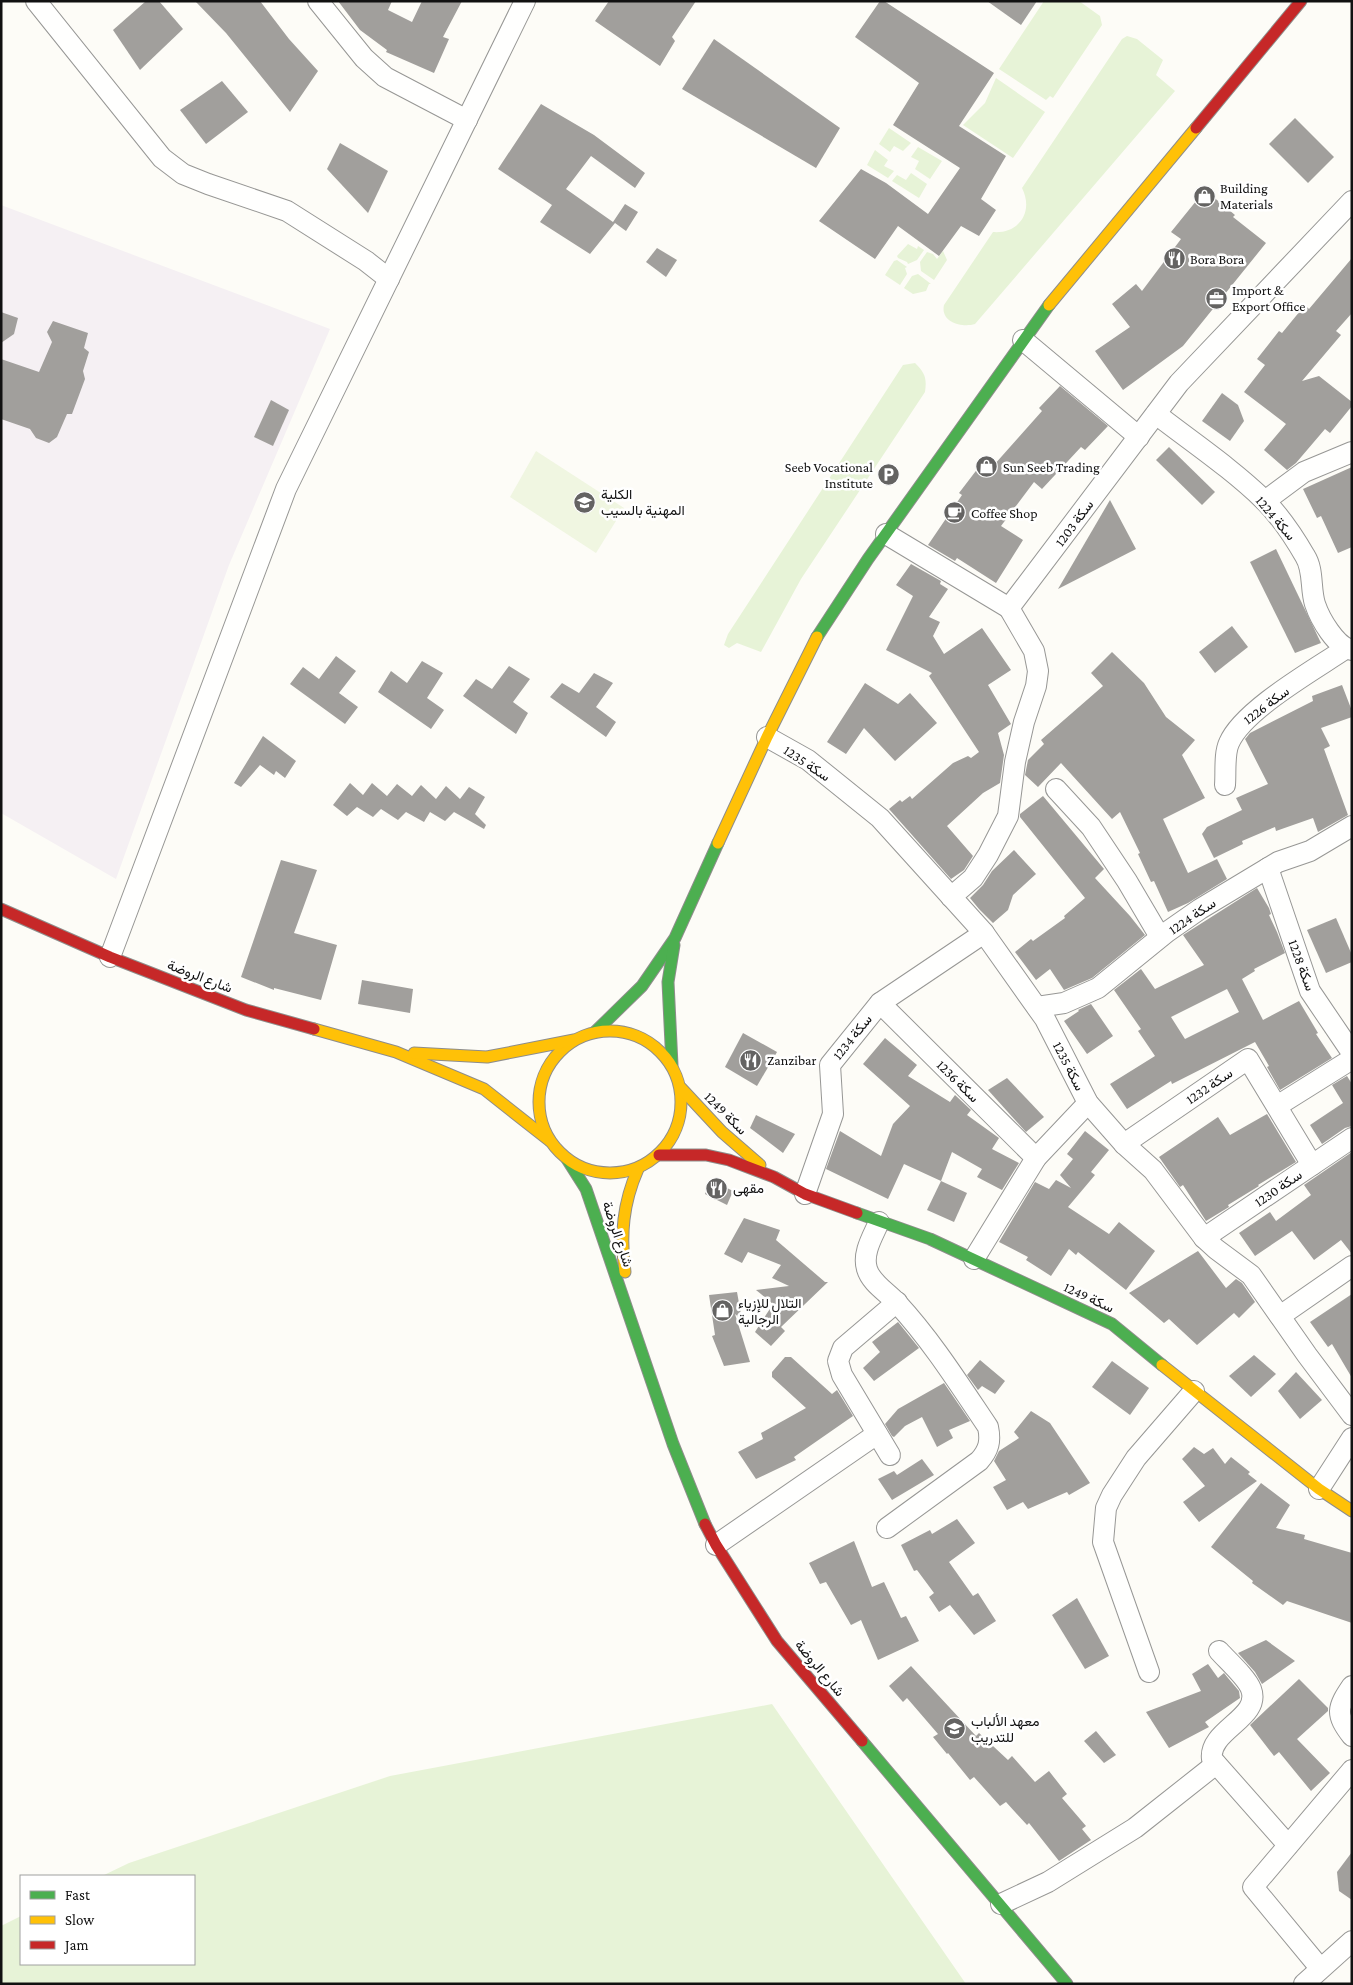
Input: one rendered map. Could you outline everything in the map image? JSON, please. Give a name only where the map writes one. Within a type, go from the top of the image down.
[{"type":"main road","points":[[595,1032],[642,986],[675,938],[767,737],[816,636],[1037,320],[1301,1]]},
{"type":"main road","name":"شارع الروضة","points":[[1,909],[110,957],[246,1010],[396,1052],[484,1089],[550,1141]]},
{"type":"main road","points":[[672,1065],[658,1048],[639,1036],[617,1030],[595,1032],[574,1040],[556,1054],[544,1073],[539,1094],[540,1119],[550,1141],[567,1159],[589,1170],[614,1174],[638,1169],[659,1156],[674,1136],[682,1113],[681,1088],[672,1065],[668,1010],[668,982],[675,938]]},
{"type":"main road","name":"شارع الروضة","points":[[396,1052],[487,1057],[574,1040]]},
{"type":"main road","name":"سكة 1249","points":[[681,1088],[722,1132],[774,1177]]},
{"type":"main road","name":"سكة 1249","points":[[659,1156],[706,1155],[729,1160],[774,1177],[805,1194],[930,1239],[1112,1324],[1319,1489],[1352,1510]]},
{"type":"main road","name":"شارع الروضة","points":[[567,1159],[586,1189],[676,1452],[699,1513],[716,1545],[777,1641],[1002,1904],[1067,1984]]},
{"type":"main road","name":"شارع الروضة","points":[[633,1323],[622,1257],[622,1213],[628,1190],[638,1169]]},
{"type":"street","points":[[36,1],[162,158],[183,174],[287,211],[366,261],[390,279]]},
{"type":"street","points":[[318,1],[364,58],[385,77],[468,120]]},
{"type":"street","points":[[110,957],[286,489],[525,1]]},
{"type":"street","name":"سكة 1203","points":[[1009,608],[1179,383],[1352,201]]},
{"type":"street","points":[[1023,340],[1138,437]]},
{"type":"street","name":"سكة 1224","points":[[1156,414],[1225,467],[1265,501],[1307,559],[1316,605],[1336,642],[1348,649]]},
{"type":"street","points":[[1265,501],[1304,472],[1352,452]]},
{"type":"street","points":[[886,534],[1009,608],[1034,650],[1038,671],[1036,686],[1024,722],[1015,762],[1008,816],[988,856],[973,878],[951,897]]},
{"type":"street","name":"سكة 1226","points":[[1225,785],[1228,745],[1237,728],[1255,710],[1348,649]]},
{"type":"street","name":"سكة 1235","points":[[767,737],[808,760],[880,818],[984,933],[1045,1019],[1088,1103],[1124,1144],[1153,1170],[1204,1238],[1251,1275],[1352,1415]]},
{"type":"street","points":[[1056,789],[1091,827],[1127,881],[1160,938]]},
{"type":"street","name":"سكة 1224","points":[[1037,1007],[1064,1003],[1098,988],[1200,908],[1278,862],[1310,851],[1352,826]]},
{"type":"street","name":"سكة 1228","points":[[1268,868],[1310,991],[1352,1053]]},
{"type":"street","name":"سكة 1234","points":[[805,1194],[834,1114],[830,1065],[880,1003],[984,933]]},
{"type":"street","name":"سكة 1236","points":[[880,1003],[1036,1158]]},
{"type":"street","name":"سكة 1232","points":[[1124,1144],[1248,1059],[1312,1165]]},
{"type":"street","points":[[1277,1106],[1352,1059]]},
{"type":"street","points":[[974,1259],[1036,1158],[1088,1103]]},
{"type":"street","name":"سكة 1230","points":[[1204,1238],[1352,1138]]},
{"type":"street","points":[[879,1222],[867,1251],[866,1266],[873,1280],[897,1302],[934,1347],[988,1427],[990,1439],[986,1453],[979,1460],[887,1528]]},
{"type":"street","points":[[1280,1316],[1352,1266]]},
{"type":"street","points":[[890,1455],[842,1375],[838,1361],[843,1348],[897,1302]]},
{"type":"street","points":[[1149,1672],[1103,1542],[1106,1508],[1112,1495],[1136,1458],[1194,1391]]},
{"type":"street","points":[[716,1545],[877,1434]]},
{"type":"street","points":[[1319,1489],[1352,1438]]},
{"type":"street","points":[[1219,1651],[1251,1688],[1253,1698],[1247,1711],[1214,1745],[1211,1752],[1216,1764],[1288,1845]]},
{"type":"street","points":[[1352,1686],[1340,1705],[1339,1711],[1340,1718],[1352,1736]]},
{"type":"street","points":[[1002,1904],[1048,1882],[1135,1828],[1216,1764]]},
{"type":"street","points":[[1320,1968],[1253,1887],[1352,1770]]},
{"type":"street","points":[[1304,1984],[1352,1941]]},
{"type":"shaded area","points":[[1,205],[330,329],[229,565],[116,879],[1,813]]},
{"type":"green space","points":[[1044,1],[1079,1],[1100,16],[1102,25],[1053,98],[1050,96],[1046,100],[999,69]]},
{"type":"green space","points":[[1127,36],[1137,39],[1163,60],[1156,75],[1175,91],[975,324],[964,325],[949,320],[945,316],[944,305],[993,232],[1002,232],[1010,229],[1022,220],[1026,205],[1022,188],[1122,39]]},
{"type":"green space","points":[[996,78],[1045,112],[1013,158],[963,125],[985,103]]},
{"type":"green space","points":[[889,128],[911,143],[903,151],[894,146],[890,152],[879,144]]},
{"type":"green space","points":[[918,147],[942,161],[930,179],[915,169],[919,161],[911,157]]},
{"type":"green space","points":[[875,150],[888,160],[884,166],[894,171],[888,178],[867,165]]},
{"type":"green space","points":[[911,173],[927,184],[919,198],[892,181],[897,175],[906,180]]},
{"type":"green space","points":[[908,244],[917,249],[918,246],[924,250],[917,260],[908,264],[897,256]]},
{"type":"green space","points":[[943,251],[947,260],[934,280],[921,271],[920,262],[927,252],[933,254],[937,259]]},
{"type":"green space","points":[[897,260],[907,267],[905,268],[907,274],[900,285],[885,275],[894,261]]},
{"type":"green space","points":[[918,274],[931,284],[929,284],[926,291],[913,294],[904,288],[912,276]]},
{"type":"green space","points":[[915,363],[924,376],[926,383],[925,392],[801,579],[761,652],[737,643],[729,648],[724,645],[728,634],[903,365]]},
{"type":"green space","points":[[536,451],[624,508],[596,553],[510,497]]},
{"type":"green space","points":[[772,1704],[966,1984],[1,1984],[1,1926],[20,1916],[20,1965],[195,1965],[195,1875],[104,1875],[129,1863],[390,1776]]},
{"type":"building","points":[[146,1],[159,1],[183,29],[140,70],[113,30]]},
{"type":"building","points":[[195,1],[260,1],[289,39],[318,71],[290,112],[226,33]]},
{"type":"building","points":[[338,1],[392,1],[388,10],[412,22],[422,1],[462,1],[443,37],[449,39],[434,73],[386,52],[387,50],[360,30]]},
{"type":"building","points":[[609,1],[696,1],[672,37],[675,41],[660,66],[595,21]]},
{"type":"building","points":[[880,1],[884,1],[994,73],[959,126],[1006,156],[981,199],[996,210],[979,236],[961,226],[939,256],[898,226],[875,259],[819,221],[861,169],[886,183],[928,214],[960,168],[893,125],[919,83],[855,37]]},
{"type":"building","points":[[987,1],[1037,1],[1021,25]]},
{"type":"building","points":[[714,39],[840,128],[816,168],[682,89]]},
{"type":"building","points":[[222,81],[248,112],[206,144],[180,110]]},
{"type":"building","points":[[541,104],[594,135],[645,173],[635,188],[591,156],[566,189],[613,222],[625,204],[638,212],[626,231],[615,223],[590,254],[540,222],[552,205],[498,169]]},
{"type":"building","points":[[1295,118],[1334,157],[1308,183],[1269,144]]},
{"type":"building","points":[[340,143],[388,171],[368,213],[327,169]]},
{"type":"building","points":[[1205,190],[1235,215],[1233,217],[1266,243],[1183,346],[1123,390],[1095,351],[1130,327],[1112,304],[1136,284],[1142,291],[1181,239],[1171,232]]},
{"type":"building","points":[[657,248],[677,260],[666,277],[646,262]]},
{"type":"building","points":[[1352,258],[1352,313],[1336,331],[1341,335],[1302,381],[1319,376],[1352,402],[1352,406],[1330,433],[1325,429],[1296,463],[1287,470],[1264,450],[1286,424],[1244,392],[1265,365],[1257,359],[1279,331],[1282,333],[1305,305],[1309,309]]},
{"type":"building","points":[[1,312],[18,318],[14,334],[1,343]]},
{"type":"building","points":[[53,321],[88,333],[84,348],[89,352],[83,371],[85,379],[72,414],[67,414],[57,437],[49,443],[36,438],[30,429],[1,419],[1,359],[39,372],[52,342],[47,332]]},
{"type":"building","points":[[1060,386],[1108,426],[1085,450],[1081,447],[1042,489],[1034,482],[1001,526],[1023,540],[996,583],[957,558],[955,561],[928,545],[962,495],[959,493],[985,459],[994,465],[1042,411],[1039,408]]},
{"type":"building","points":[[1222,393],[1238,405],[1244,421],[1230,441],[1202,421]]},
{"type":"building","points":[[271,400],[289,410],[273,446],[254,437]]},
{"type":"building","points":[[1169,447],[1215,492],[1202,505],[1156,460]]},
{"type":"building","points":[[1352,467],[1352,547],[1338,553],[1321,516],[1317,518],[1303,489]]},
{"type":"building","points":[[1110,500],[1136,549],[1058,589]]},
{"type":"building","points":[[1276,549],[1321,643],[1295,653],[1250,562]]},
{"type":"building","points":[[911,564],[941,581],[940,584],[948,589],[929,617],[940,622],[933,636],[944,654],[982,628],[1011,670],[988,685],[1011,724],[998,733],[1004,755],[1000,783],[983,793],[947,826],[973,856],[964,870],[951,879],[889,809],[900,800],[902,802],[910,796],[912,799],[953,763],[968,756],[971,758],[979,752],[929,676],[932,673],[886,650],[913,596],[896,585]]},
{"type":"building","points":[[1232,626],[1248,647],[1215,673],[1199,652]]},
{"type":"building","points":[[1112,652],[1144,683],[1166,717],[1195,740],[1182,755],[1205,798],[1163,819],[1188,873],[1217,859],[1227,879],[1188,903],[1168,912],[1154,881],[1151,882],[1138,854],[1140,853],[1120,812],[1112,819],[1061,763],[1038,787],[1025,775],[1028,760],[1044,744],[1041,740],[1103,686],[1091,673]]},
{"type":"building","points":[[336,656],[356,671],[339,693],[358,707],[345,724],[290,684],[303,667],[319,679]]},
{"type":"building","points":[[422,661],[443,673],[427,698],[444,710],[431,729],[378,692],[391,671],[407,683]]},
{"type":"building","points":[[509,666],[530,679],[513,702],[528,713],[516,734],[463,696],[476,679],[492,689]]},
{"type":"building","points":[[594,673],[613,683],[596,707],[616,722],[606,737],[550,697],[562,683],[579,693]]},
{"type":"building","points":[[865,683],[898,704],[910,693],[937,723],[895,761],[864,728],[846,754],[827,742]]},
{"type":"building","points":[[1342,685],[1352,711],[1352,717],[1321,728],[1330,746],[1324,749],[1348,815],[1318,832],[1313,818],[1276,831],[1275,827],[1242,841],[1243,844],[1214,858],[1202,834],[1207,827],[1242,810],[1236,798],[1268,784],[1245,739],[1250,733],[1313,701],[1312,696]]},
{"type":"building","points":[[263,736],[296,761],[285,778],[276,771],[274,775],[260,765],[241,787],[234,783]]},
{"type":"building","points":[[350,783],[363,795],[372,783],[387,796],[397,784],[412,796],[421,785],[436,799],[446,786],[460,799],[469,787],[485,797],[475,814],[486,825],[484,829],[454,812],[445,821],[430,812],[424,822],[406,812],[398,820],[381,809],[373,817],[357,807],[347,816],[333,805]]},
{"type":"building","points":[[1043,796],[1104,869],[1095,878],[1145,935],[1092,978],[1064,990],[1050,969],[1036,980],[1015,952],[1031,939],[1033,941],[1065,918],[1064,916],[1085,898],[1020,817],[1020,814]]},
{"type":"building","points":[[1014,850],[1036,874],[1013,895],[1008,910],[993,923],[970,898],[983,885],[992,871]]},
{"type":"building","points":[[281,860],[317,870],[294,933],[337,945],[321,1000],[274,988],[274,990],[241,977]]},
{"type":"building","points":[[1257,888],[1269,908],[1271,914],[1269,915],[1285,953],[1254,969],[1255,971],[1242,979],[1263,1020],[1299,1001],[1318,1033],[1316,1034],[1332,1058],[1280,1090],[1255,1042],[1172,1084],[1171,1081],[1127,1109],[1110,1084],[1155,1056],[1138,1031],[1141,1029],[1114,990],[1141,969],[1155,989],[1204,965],[1183,935]],"holes":[[[1227,989],[1239,1012],[1185,1039],[1171,1017]]]},
{"type":"building","points":[[1336,918],[1352,955],[1352,962],[1326,973],[1307,930]]},
{"type":"building","points":[[362,980],[413,989],[410,1013],[358,1004]]},
{"type":"building","points":[[1091,1004],[1113,1036],[1087,1054],[1064,1021],[1078,1010]]},
{"type":"building","name":"Zanzibar","points":[[743,1033],[777,1052],[757,1086],[725,1067]]},
{"type":"building","points":[[885,1038],[917,1065],[908,1076],[950,1102],[955,1095],[971,1110],[967,1115],[999,1138],[992,1149],[1019,1163],[1002,1190],[977,1177],[982,1169],[952,1152],[941,1181],[904,1164],[888,1199],[826,1169],[840,1131],[881,1156],[893,1124],[910,1106],[863,1064]]},
{"type":"building","points":[[1347,1076],[1352,1084],[1352,1126],[1345,1128],[1322,1144],[1310,1125],[1343,1103],[1332,1085]]},
{"type":"building","points":[[1007,1078],[1044,1117],[1026,1132],[988,1090]]},
{"type":"building","points":[[1267,1114],[1296,1162],[1258,1185],[1228,1205],[1229,1207],[1206,1221],[1183,1185],[1180,1187],[1159,1157],[1218,1117],[1230,1135]]},
{"type":"building","points":[[756,1115],[795,1134],[783,1153],[750,1128]]},
{"type":"building","points":[[1085,1131],[1109,1150],[1091,1172],[1095,1175],[1068,1207],[1109,1234],[1119,1222],[1155,1251],[1126,1290],[1078,1252],[1076,1255],[1069,1249],[1051,1276],[1026,1260],[1028,1257],[999,1242],[1035,1182],[1049,1189],[1056,1180],[1071,1188],[1060,1175],[1073,1159],[1067,1154]]},
{"type":"building","points":[[1352,1152],[1352,1254],[1341,1240],[1314,1260],[1292,1231],[1255,1256],[1239,1233],[1270,1212],[1276,1221],[1311,1195],[1304,1185]]},
{"type":"building","points":[[711,1180],[733,1191],[727,1205],[705,1194]]},
{"type":"building","points":[[941,1181],[967,1193],[954,1222],[927,1210]]},
{"type":"building","points":[[744,1218],[780,1230],[776,1240],[825,1282],[828,1282],[781,1327],[785,1331],[771,1346],[755,1332],[773,1304],[756,1290],[789,1286],[772,1278],[781,1265],[748,1252],[742,1263],[724,1254]]},
{"type":"building","points":[[1198,1251],[1226,1288],[1236,1279],[1242,1283],[1255,1302],[1239,1318],[1234,1313],[1197,1345],[1169,1319],[1164,1323],[1129,1293]]},
{"type":"building","points":[[737,1292],[742,1320],[735,1314],[750,1362],[724,1366],[712,1336],[715,1335],[709,1295]]},
{"type":"building","points":[[1352,1294],[1352,1378],[1332,1344],[1328,1347],[1310,1322]]},
{"type":"building","points":[[898,1322],[919,1348],[874,1381],[863,1368],[880,1352],[872,1342]]},
{"type":"building","points":[[1254,1355],[1276,1374],[1251,1397],[1229,1376]]},
{"type":"building","points":[[785,1357],[791,1357],[832,1394],[837,1390],[853,1416],[794,1457],[796,1460],[756,1479],[738,1452],[763,1439],[761,1433],[806,1408],[772,1377],[772,1372]]},
{"type":"building","points":[[980,1360],[1005,1381],[995,1394],[982,1386],[978,1390],[967,1375]]},
{"type":"building","points":[[1112,1361],[1149,1388],[1130,1415],[1092,1387]]},
{"type":"building","points":[[1296,1372],[1322,1400],[1300,1419],[1278,1391]]},
{"type":"building","points":[[944,1383],[970,1421],[949,1430],[953,1438],[937,1447],[922,1417],[905,1426],[894,1437],[892,1436],[885,1424],[898,1409]]},
{"type":"building","points":[[1031,1411],[1050,1423],[1090,1483],[1069,1495],[1067,1492],[1028,1509],[1023,1502],[1007,1510],[993,1487],[1006,1480],[994,1461],[999,1451],[1019,1438],[1014,1432]]},
{"type":"building","points":[[1194,1447],[1204,1454],[1213,1448],[1225,1464],[1231,1457],[1250,1472],[1248,1474],[1257,1481],[1199,1522],[1183,1502],[1205,1486],[1182,1459]]},
{"type":"building","points":[[922,1459],[934,1475],[892,1500],[878,1479],[894,1471],[897,1475]]},
{"type":"building","points":[[1261,1483],[1290,1505],[1276,1528],[1305,1535],[1304,1539],[1352,1553],[1352,1623],[1287,1601],[1283,1605],[1252,1583],[1253,1581],[1211,1547]]},
{"type":"building","points":[[957,1519],[975,1543],[949,1562],[973,1596],[978,1593],[996,1621],[974,1635],[950,1605],[939,1612],[929,1597],[934,1593],[917,1570],[914,1571],[901,1545],[930,1530],[932,1534]]},
{"type":"building","points":[[854,1541],[872,1587],[884,1582],[901,1618],[906,1616],[919,1641],[878,1660],[861,1620],[851,1625],[826,1582],[820,1584],[809,1563]]},
{"type":"building","points":[[1077,1598],[1109,1656],[1085,1669],[1052,1615]]},
{"type":"building","points":[[1266,1640],[1295,1661],[1262,1684],[1255,1672],[1238,1653]]},
{"type":"building","points":[[1208,1664],[1218,1678],[1224,1673],[1239,1691],[1240,1698],[1205,1722],[1209,1727],[1169,1748],[1146,1712],[1201,1691],[1192,1674]]},
{"type":"building","points":[[911,1666],[976,1736],[979,1733],[1008,1760],[1012,1756],[1035,1782],[1049,1771],[1067,1794],[1062,1798],[1086,1826],[1082,1829],[1091,1840],[1059,1861],[1029,1823],[1027,1825],[1006,1802],[1000,1806],[974,1777],[970,1780],[933,1737],[938,1734],[907,1698],[903,1702],[889,1686]]},
{"type":"building","points":[[1299,1679],[1328,1708],[1328,1711],[1297,1739],[1330,1773],[1311,1791],[1279,1752],[1274,1756],[1250,1725]]},
{"type":"building","points":[[1096,1731],[1116,1755],[1104,1763],[1084,1741]]},
{"type":"building","points":[[1352,1852],[1352,1900],[1339,1891],[1337,1872]]},
{"type":"traffic: fast","points":[[817,637],[868,559],[1049,305]]},
{"type":"traffic: fast","points":[[595,1032],[642,986],[675,938],[718,843]]},
{"type":"traffic: fast","points":[[672,1065],[668,982],[674,945]]},
{"type":"traffic: fast","points":[[567,1159],[586,1189],[673,1444],[705,1524]]},
{"type":"traffic: fast","points":[[857,1213],[930,1239],[1112,1324],[1162,1365]]},
{"type":"traffic: fast","points":[[862,1741],[1067,1984]]},
{"type":"traffic: slow","points":[[1049,305],[1196,128]]},
{"type":"traffic: slow","points":[[718,843],[767,737],[817,637]]},
{"type":"traffic: slow","points":[[314,1029],[396,1052],[484,1089],[550,1141]]},
{"type":"traffic: slow","points":[[610,1031],[624,1032],[637,1036],[650,1043],[660,1052],[669,1062],[676,1075],[680,1088],[681,1102],[680,1116],[676,1129],[669,1142],[660,1152],[650,1161],[637,1168],[624,1172],[610,1173],[596,1172],[583,1168],[570,1161],[560,1152],[551,1142],[544,1129],[540,1116],[539,1102],[540,1088],[544,1075],[551,1062],[560,1052],[570,1043],[583,1036],[596,1032],[610,1031]]},
{"type":"traffic: slow","points":[[414,1053],[487,1057],[574,1040]]},
{"type":"traffic: slow","points":[[681,1088],[722,1132],[760,1165]]},
{"type":"traffic: slow","points":[[625,1272],[624,1219],[629,1194],[638,1169]]},
{"type":"traffic: slow","points":[[1162,1365],[1319,1489],[1352,1511]]},
{"type":"traffic: jam","points":[[1196,128],[1301,1]]},
{"type":"traffic: jam","points":[[1,909],[110,957],[246,1010],[314,1029]]},
{"type":"traffic: jam","points":[[659,1155],[706,1155],[729,1160],[774,1177],[805,1194],[857,1213]]},
{"type":"traffic: jam","points":[[705,1524],[716,1545],[777,1641],[862,1741]]},
{"type":"place","name":"Building Materials","points":[[1204,196]]},
{"type":"place","name":"Bora Bora","points":[[1174,259]]},
{"type":"place","name":"Import & Export Office","points":[[1216,298]]},
{"type":"place","name":"Sun Seeb Trading","points":[[987,467]]},
{"type":"place","name":"Seeb Vocational Institute","points":[[889,475]]},
{"type":"place","name":"الكلية المهنية بالسيب","points":[[585,502]]},
{"type":"place","name":"Coffee Shop","points":[[955,513]]},
{"type":"place","name":"Zanzibar","points":[[751,1060]]},
{"type":"place","name":"مقهى","points":[[717,1188]]},
{"type":"place","name":"التلال للإزياء الرجالية","points":[[722,1311]]},
{"type":"place","name":"معهد الألباب للتدريب","points":[[955,1729]]}]
